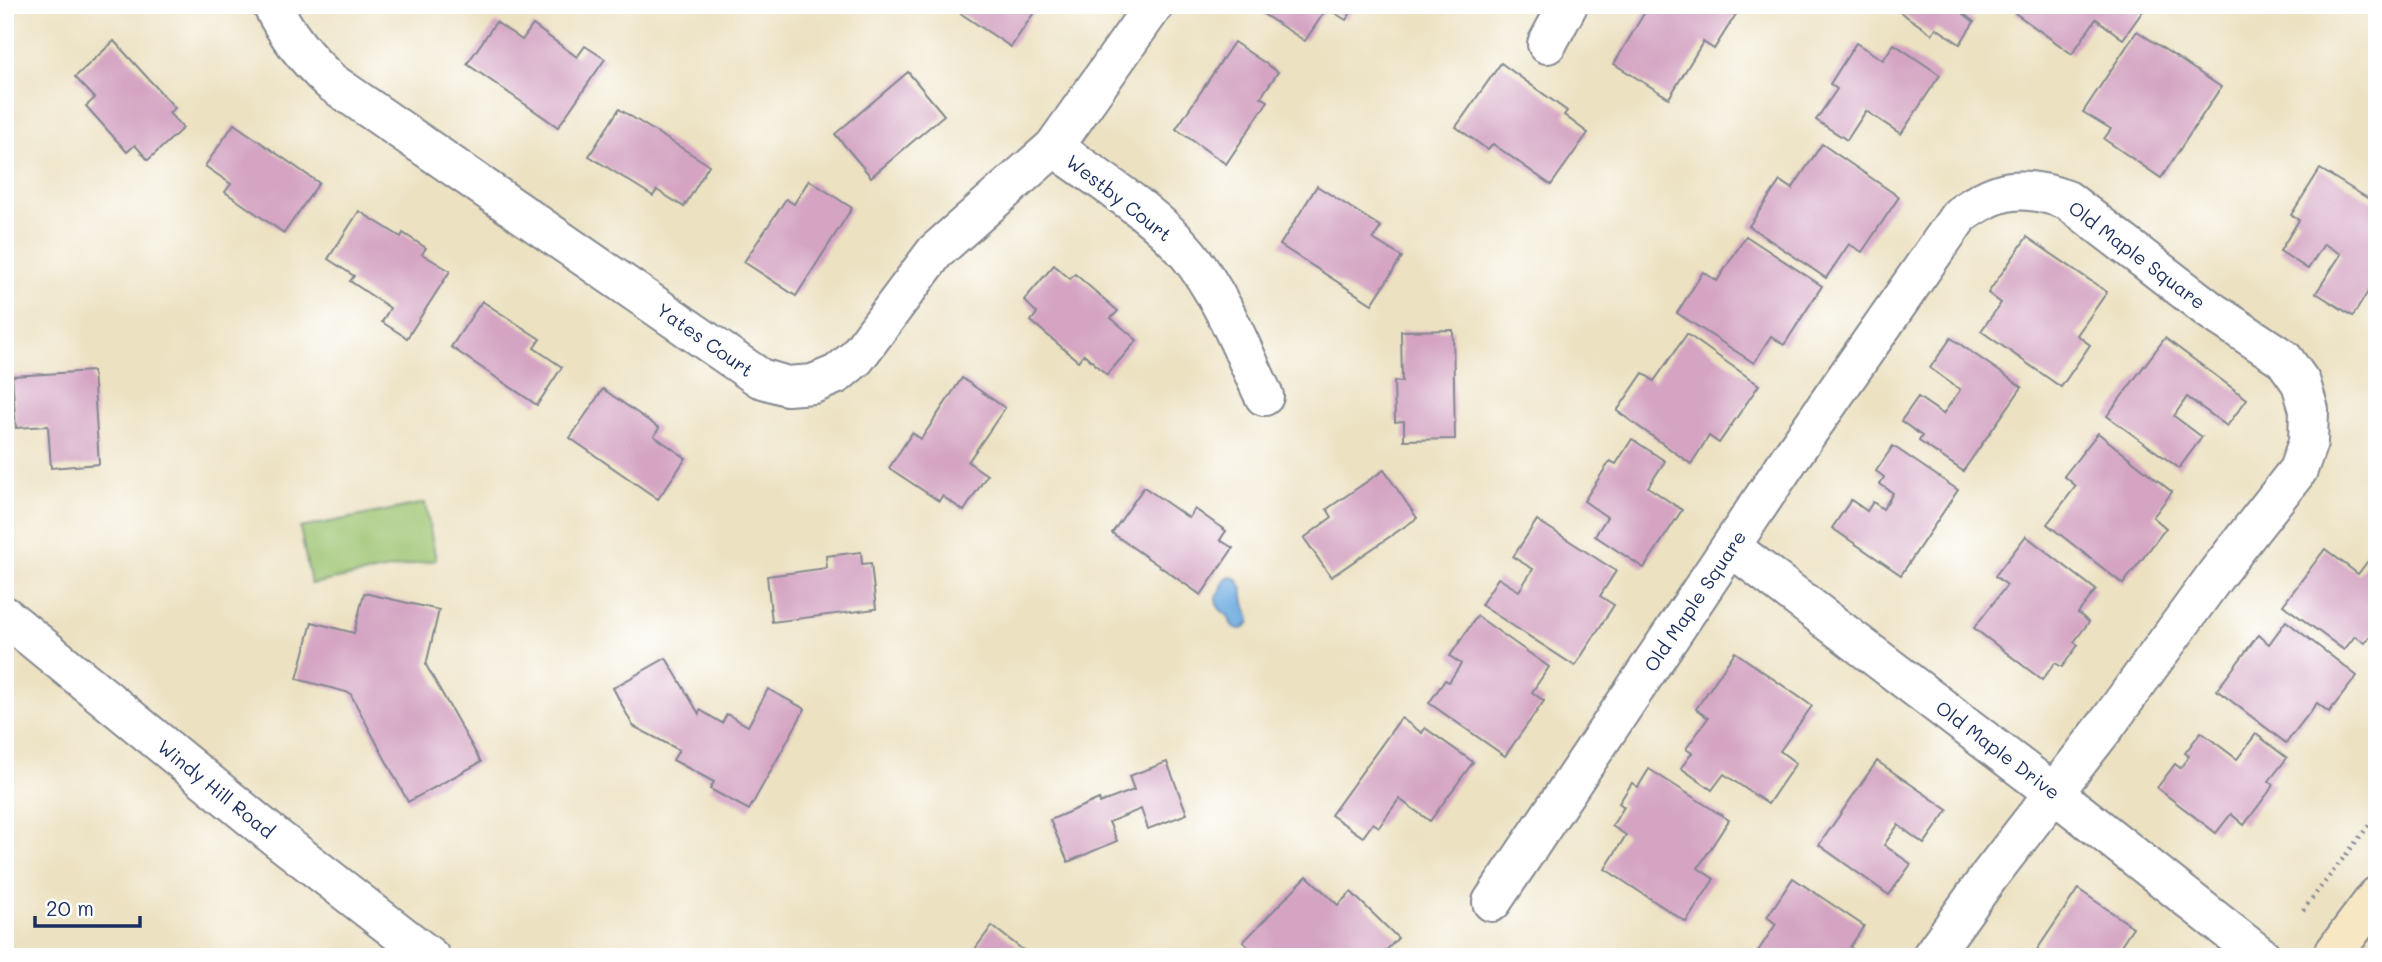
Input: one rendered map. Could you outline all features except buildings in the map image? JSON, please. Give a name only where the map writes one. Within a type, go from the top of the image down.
[{"type":"main road","points":[[2331,957],[2377,896]]},
{"type":"street","name":"Yates Court","points":[[272,5],[283,29],[307,60],[331,82],[760,378],[787,386],[813,384],[837,374],[856,358],[935,252],[1054,147],[1154,5]]},
{"type":"street","points":[[1547,44],[1568,5]]},
{"type":"street","name":"Westby Court","points":[[1054,147],[1154,220],[1187,254],[1216,295],[1264,396]]},
{"type":"street","name":"Old Maple Square","points":[[1492,902],[1731,547],[1959,216],[1982,199],[2012,190],[2042,191],[2067,200],[2210,310],[2284,359],[2301,383],[2309,410],[2308,442],[2298,470],[2218,572],[1931,957]]},
{"type":"street","name":"Old Maple Drive","points":[[1731,547],[2262,957]]},
{"type":"street","name":"Windy Hill Road","points":[[5,616],[269,832],[430,957]]},
{"type":"path","points":[[2303,910],[2377,814]]},
{"type":"green space","points":[[425,503],[436,560],[311,584],[300,528]]},
{"type":"water","points":[[1230,577],[1236,578],[1243,588],[1250,622],[1243,629],[1233,626],[1217,604],[1216,596],[1220,593],[1224,581]]}]
